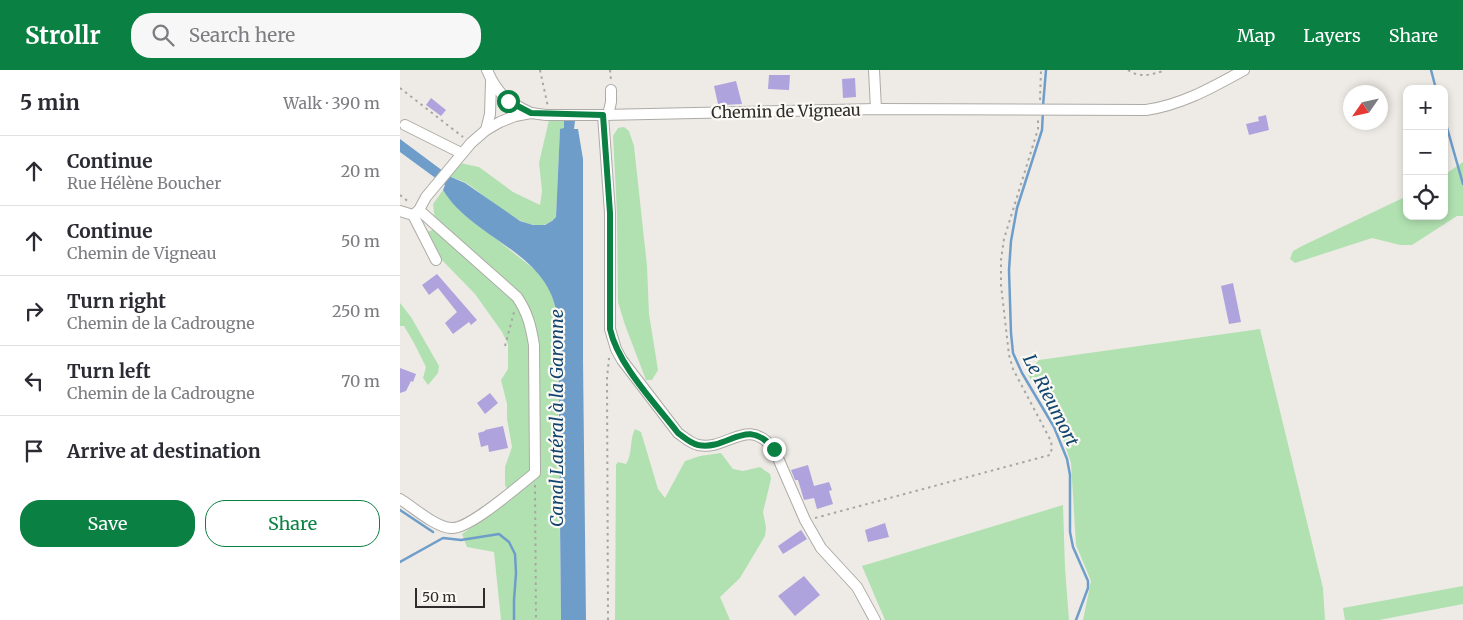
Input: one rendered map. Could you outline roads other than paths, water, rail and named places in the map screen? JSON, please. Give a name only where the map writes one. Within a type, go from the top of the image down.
[{"type":"street","points":[[487,70],[499,93],[517,107],[531,113]]},
{"type":"street","points":[[874,70],[876,109]]},
{"type":"street","name":"Chemin de Vigneau","points":[[531,113],[606,115],[876,109],[1146,110],[1167,107],[1207,90],[1244,70]]},
{"type":"street","points":[[486,130],[490,114],[491,80]]},
{"type":"street","points":[[611,90],[611,102],[606,115],[610,213],[610,329],[616,349],[622,360],[678,433],[689,442],[709,445],[748,433],[766,440],[774,449],[804,520],[821,548],[857,587],[875,620]]},
{"type":"street","points":[[416,212],[452,163],[486,130],[515,116],[531,113]]},
{"type":"street","points":[[405,125],[432,140],[462,153]]},
{"type":"street","points":[[400,210],[416,212],[517,297],[526,310],[532,328],[534,345],[535,473],[461,527],[451,528],[439,525],[400,499]]},
{"type":"street","points":[[416,212],[436,260]]},
{"type":"water","points":[[564,121],[575,121],[574,129],[578,129],[583,159],[586,620],[561,620],[558,325],[554,303],[546,285],[535,270],[521,257],[472,222],[457,208],[443,190],[445,185],[400,152],[400,139],[451,177],[465,183],[520,221],[533,225],[545,225],[556,217],[560,129],[564,128]]},
{"type":"waterway","name":"Le Rieumort","points":[[1043,106],[1046,70]]},
{"type":"waterway","points":[[1431,70],[1435,85]]},
{"type":"waterway","name":"Le Rieumort","points":[[1043,111],[1042,130],[1017,208],[1011,241],[1009,270],[1011,333],[1013,353],[1022,373],[1054,427],[1067,459],[1070,475],[1070,532],[1073,547],[1088,581],[1088,588],[1076,620]]},
{"type":"waterway","points":[[1448,130],[1463,184]]},
{"type":"waterway","points":[[400,510],[433,532]]},
{"type":"waterway","points":[[400,562],[443,538],[461,540],[499,534],[509,542],[515,554],[514,620]]},
{"type":"water label","name":"Canal Latéral à la Garonne","points":[[556,418]]}]
